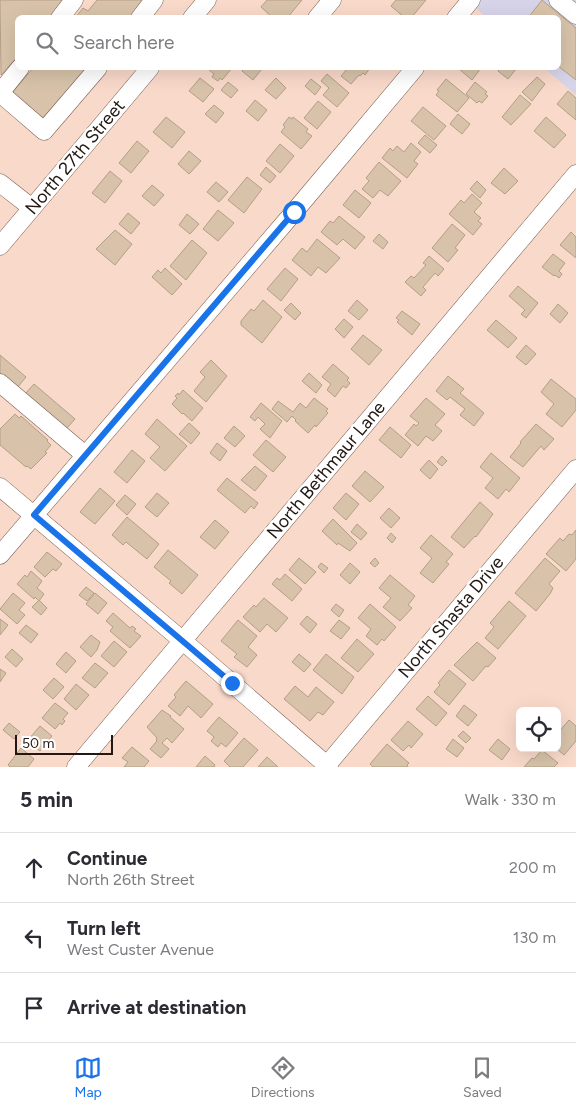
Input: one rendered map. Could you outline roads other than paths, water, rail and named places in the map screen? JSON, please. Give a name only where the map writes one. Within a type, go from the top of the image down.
[{"type":"street","points":[[62,15],[74,0]]},
{"type":"street","points":[[142,15],[154,0]]},
{"type":"street","points":[[194,15],[207,0]]},
{"type":"street","points":[[320,15],[332,0]]},
{"type":"street","points":[[558,0],[576,15]]},
{"type":"street","points":[[458,15],[469,1]]},
{"type":"street","points":[[18,70],[0,93],[44,131],[96,70]]},
{"type":"street","name":"North 27th Street","points":[[0,246],[148,70]]},
{"type":"street","points":[[0,555],[294,212],[412,70]]},
{"type":"street","name":"North Bethmaur Lane","points":[[76,767],[576,174]]},
{"type":"street","points":[[0,183],[32,208]]},
{"type":"street","points":[[0,383],[85,455]]},
{"type":"street","name":"North Shasta Drive","points":[[328,766],[576,469]]},
{"type":"street","points":[[0,487],[328,766]]}]
